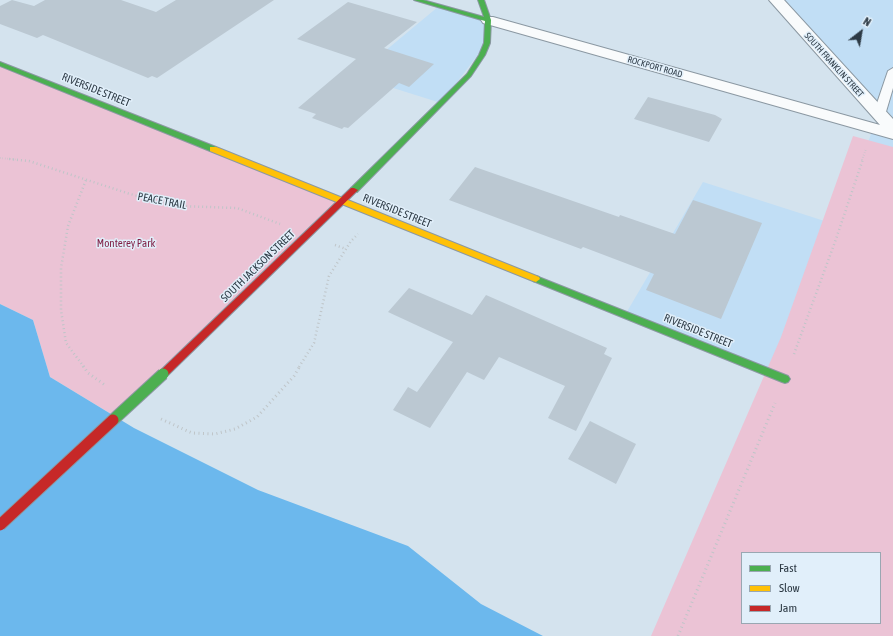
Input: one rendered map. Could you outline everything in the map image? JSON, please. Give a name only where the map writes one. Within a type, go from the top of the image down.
[{"type":"street","name":"ROCKPORT ROAD","points":[[417,0],[488,20],[876,121],[893,134]]},
{"type":"street","name":"SOUTH JACKSON STREET","points":[[0,525],[163,374],[309,235],[469,75],[482,55],[487,43],[488,20],[481,0]]},
{"type":"street","name":"SOUTH FRANKLIN STREET","points":[[776,0],[876,121],[893,128]]},
{"type":"street","name":"RIVERSIDE STREET","points":[[0,64],[785,379]]},
{"type":"lane","points":[[876,121],[893,71]]},
{"type":"path","points":[[678,636],[785,379],[836,239],[876,121]]},
{"type":"path","name":"PEACE TRAIL","points":[[0,158],[29,161],[130,194],[178,206],[237,208],[346,249]]},
{"type":"shaded area","points":[[776,0],[893,0],[893,128]]},
{"type":"shaded area","points":[[439,6],[488,20],[487,43],[441,103],[355,76]]},
{"type":"shaded area","points":[[873,128],[893,134],[893,636],[678,636],[785,379],[625,315],[703,182],[840,226]]},
{"type":"green space","name":"Monterey Park","points":[[0,64],[342,202],[116,417],[50,377],[33,320],[0,304]]},
{"type":"green space","points":[[853,136],[893,147],[893,636],[651,636],[781,337]]},
{"type":"water","points":[[0,304],[33,320],[50,377],[134,428],[258,490],[408,546],[481,604],[543,636],[0,636]]},
{"type":"building","points":[[12,0],[34,6],[45,0],[121,0],[156,12],[176,0],[274,0],[157,78],[152,76],[148,78],[43,35],[37,38],[0,24],[0,6]]},
{"type":"building","points":[[348,2],[417,22],[384,48],[434,64],[409,87],[399,83],[348,128],[344,127],[342,129],[312,118],[316,114],[298,108],[356,59],[297,39]]},
{"type":"building","points":[[648,97],[715,115],[722,119],[709,142],[634,119]]},
{"type":"building","points":[[475,167],[619,217],[620,215],[675,234],[693,200],[762,223],[721,319],[646,290],[654,274],[583,247],[581,249],[449,200]]},
{"type":"building","points":[[409,288],[472,315],[486,295],[607,348],[604,354],[612,358],[576,431],[548,418],[565,386],[499,357],[484,380],[467,372],[430,428],[393,410],[408,387],[417,392],[453,342],[388,312]]},
{"type":"building","points":[[590,421],[636,444],[616,484],[568,459]]},
{"type":"traffic: fast","points":[[417,0],[488,20]]},
{"type":"traffic: fast","points":[[354,190],[469,75],[482,55],[487,43],[488,20],[481,0]]},
{"type":"traffic: fast","points":[[0,64],[213,149]]},
{"type":"traffic: fast","points":[[536,279],[785,379]]},
{"type":"traffic: fast","points":[[113,420],[163,374]]},
{"type":"traffic: slow","points":[[213,149],[536,279]]},
{"type":"traffic: jam","points":[[163,374],[354,190]]},
{"type":"traffic: jam","points":[[0,525],[113,420]]}]
